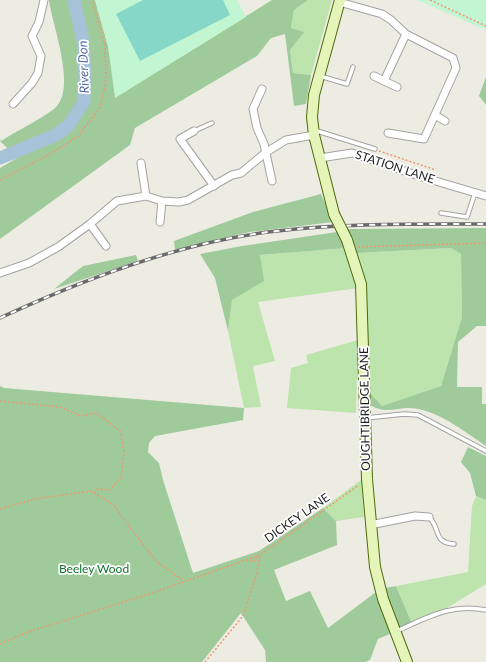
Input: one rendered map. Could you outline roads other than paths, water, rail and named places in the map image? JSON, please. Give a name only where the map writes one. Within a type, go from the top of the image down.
[{"type":"street","points":[[13,104],[32,84],[38,73],[42,56],[32,36],[39,22],[44,0]]},
{"type":"street","points":[[320,158],[313,132],[314,94],[339,1],[382,14],[406,34],[452,58],[456,68],[424,139],[388,133]]},
{"type":"street","points":[[384,81],[406,34]]},
{"type":"street","points":[[374,76],[396,87]]},
{"type":"street","points":[[262,89],[253,109],[257,128],[264,144],[272,181]]},
{"type":"street","points":[[435,115],[446,120]]},
{"type":"street","points":[[194,131],[180,139],[214,186]]},
{"type":"street","points":[[0,273],[29,263],[58,247],[90,224],[117,201],[146,196],[162,201],[179,202],[188,200],[232,175],[241,173],[265,152],[286,140],[313,132]]},
{"type":"street","name":"STATION LANE","points":[[320,158],[352,153],[422,177],[486,196]]},
{"type":"street","name":"OUGHTIBRIDGE LANE","points":[[320,158],[334,214],[349,244],[361,284],[367,479],[375,567],[383,598],[407,662]]},
{"type":"street","points":[[142,163],[146,196]]},
{"type":"street","points":[[160,222],[162,201]]},
{"type":"street","points":[[90,224],[106,246]]},
{"type":"street","points":[[370,525],[415,516],[429,517]]},
{"type":"lane","points":[[319,76],[347,84],[353,67]]},
{"type":"lane","points":[[194,131],[212,123]]},
{"type":"lane","points":[[313,132],[324,131],[375,149]]},
{"type":"lane","points":[[441,213],[466,217],[476,192]]},
{"type":"lane","points":[[366,418],[404,414],[418,415],[486,451]]},
{"type":"lane","points":[[429,517],[434,522],[441,540],[445,544],[454,544]]},
{"type":"lane","points":[[396,632],[442,611],[472,608],[486,610]]},
{"type":"waterway","name":"River Don","points":[[0,158],[56,135],[68,126],[84,102],[85,74],[83,40],[74,0]]},
{"type":"railway","points":[[0,318],[66,289],[135,264],[206,243],[242,236],[303,228],[381,224],[486,224]]},
{"type":"park label","name":"Beeley Wood","points":[[94,569]]}]
